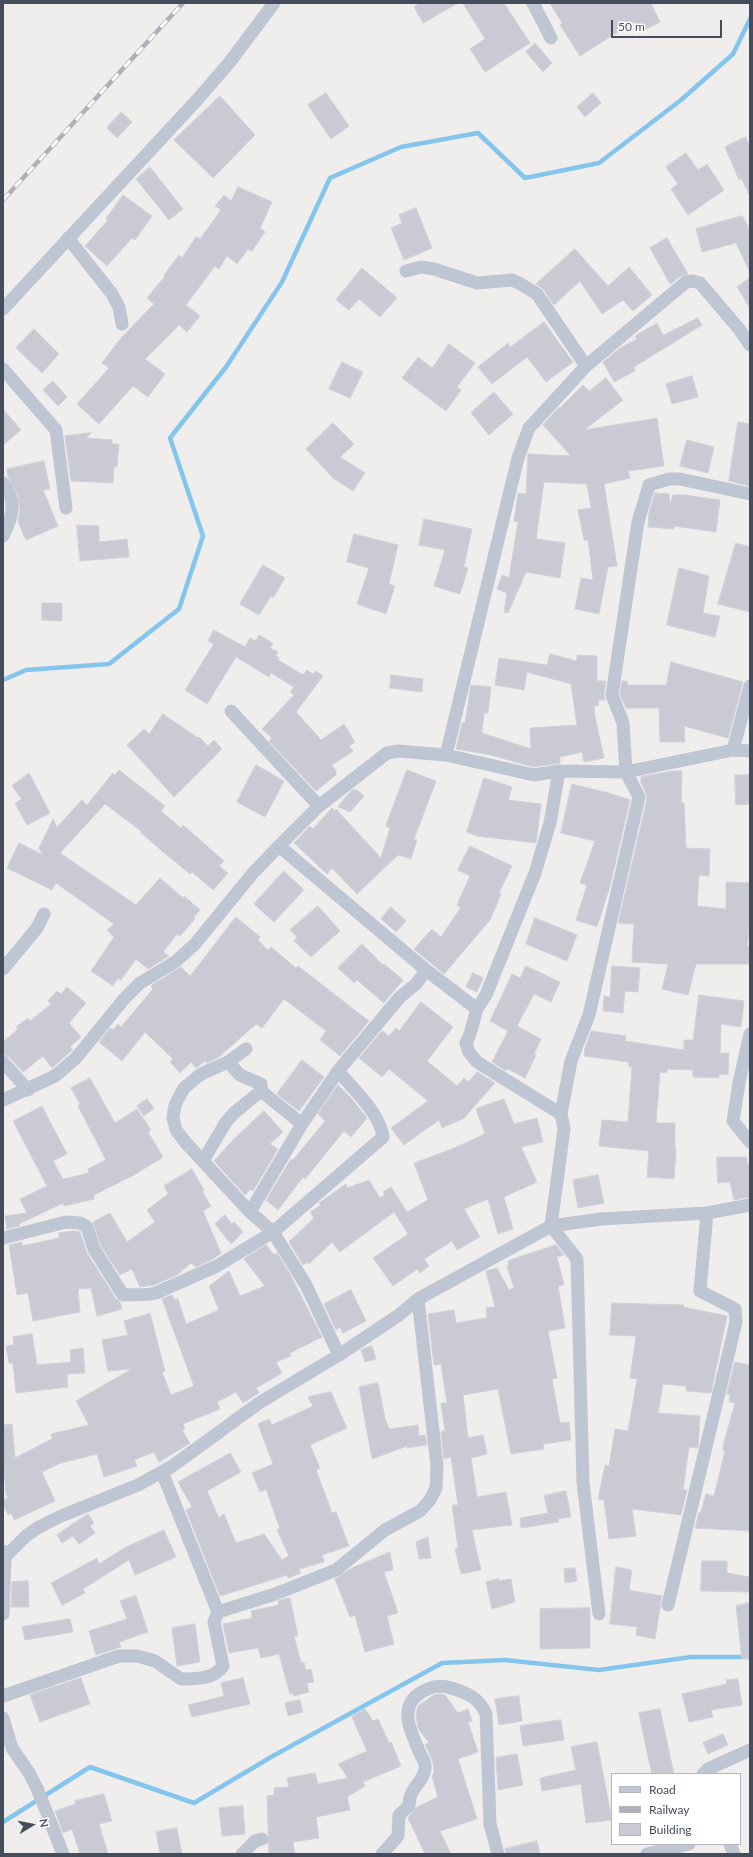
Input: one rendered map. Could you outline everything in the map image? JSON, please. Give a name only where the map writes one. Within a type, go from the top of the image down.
[{"type":"street","points":[[3,309],[197,100],[229,63],[274,3]]},
{"type":"street","points":[[534,3],[551,38]]},
{"type":"street","points":[[68,238],[112,294],[119,308],[122,324]]},
{"type":"street","points":[[406,271],[421,267],[434,269],[478,283],[512,280],[519,283],[537,294],[586,366]]},
{"type":"street","points":[[446,755],[522,445],[529,428],[586,366],[686,282],[693,281],[700,283],[750,345]]},
{"type":"street","points":[[3,370],[56,430],[66,508]]},
{"type":"street","points":[[599,1614],[583,1483],[577,1259],[551,1226],[564,1129],[560,1114],[571,1061],[589,1015],[639,797],[626,772],[623,723],[612,695],[638,522],[649,485],[662,481],[680,479],[750,494]]},
{"type":"street","points":[[3,483],[12,500],[12,518],[3,536]]},
{"type":"street","points":[[732,750],[750,686]]},
{"type":"street","points":[[231,711],[319,806]]},
{"type":"street","points":[[3,1100],[28,1090],[55,1076],[76,1058],[124,999],[140,983],[175,962],[195,944],[253,873],[278,846],[319,806],[386,753],[404,751],[446,755],[534,775],[559,771],[626,772],[732,750],[750,751]]},
{"type":"street","points":[[559,771],[550,823],[535,873],[486,995],[477,1009],[466,1043],[469,1052],[477,1062],[560,1114]]},
{"type":"street","points":[[278,846],[426,970],[477,1009]]},
{"type":"street","points":[[3,969],[37,928],[44,914]]},
{"type":"street","points":[[250,1212],[302,1124],[338,1071],[400,997],[416,984],[426,970]]},
{"type":"street","points":[[750,1034],[739,1083],[733,1121],[750,1142]]},
{"type":"street","points":[[246,1049],[228,1062],[201,1074],[184,1088],[175,1105],[172,1118],[176,1130],[203,1161],[250,1212],[273,1232],[306,1285],[339,1355]]},
{"type":"street","points":[[3,1062],[28,1090]]},
{"type":"street","points":[[228,1062],[240,1075],[261,1084],[262,1091],[302,1124]]},
{"type":"street","points":[[3,1238],[66,1222],[80,1223],[87,1227],[94,1249],[122,1295],[138,1294],[146,1296],[156,1293],[217,1266],[273,1232],[383,1137],[382,1127],[375,1115],[338,1071]]},
{"type":"street","points":[[203,1161],[226,1122],[234,1113],[262,1091]]},
{"type":"street","points":[[3,1614],[4,1554],[26,1536],[39,1527],[61,1516],[138,1485],[171,1467],[259,1403],[339,1355],[399,1315],[418,1299],[551,1226],[601,1219],[707,1213],[750,1204]]},
{"type":"street","points":[[668,1605],[736,1322],[735,1309],[700,1291],[707,1213]]},
{"type":"street","points":[[218,1612],[275,1594],[336,1570],[385,1530],[420,1511],[430,1500],[436,1488],[437,1466],[418,1299]]},
{"type":"street","points":[[3,1696],[119,1656],[137,1656],[154,1661],[181,1679],[211,1676],[220,1671],[223,1666],[214,1622],[218,1612],[162,1472]]},
{"type":"street","points":[[382,1854],[398,1836],[399,1816],[409,1806],[409,1796],[424,1775],[426,1765],[408,1725],[408,1706],[415,1696],[429,1687],[444,1685],[474,1696],[482,1705],[486,1714],[490,1824],[498,1854]]},
{"type":"street","points":[[3,1718],[12,1748],[29,1773],[45,1806],[63,1854]]},
{"type":"street","points":[[704,1773],[708,1769],[750,1750]]},
{"type":"street","points":[[242,1854],[255,1841],[262,1839]]},
{"type":"street","points":[[647,1854],[685,1845]]},
{"type":"building","points":[[420,3],[458,3],[423,23],[414,7]]},
{"type":"building","points":[[463,3],[504,3],[530,43],[485,72],[470,49],[485,39]]},
{"type":"building","points":[[550,3],[651,3],[660,22],[639,33],[633,22],[580,56],[560,25],[562,23]]},
{"type":"building","points":[[535,43],[552,63],[543,72],[526,52]]},
{"type":"building","points":[[326,93],[349,126],[331,139],[308,105]]},
{"type":"building","points":[[593,93],[601,103],[585,117],[577,107]]},
{"type":"building","points":[[220,96],[255,135],[213,178],[174,140]]},
{"type":"building","points":[[121,112],[132,122],[117,138],[107,128]]},
{"type":"building","points":[[746,137],[750,148],[750,196],[741,178],[739,180],[725,147]]},
{"type":"building","points":[[686,153],[698,170],[707,164],[724,190],[688,215],[671,189],[678,184],[666,167]]},
{"type":"building","points":[[150,167],[183,209],[169,220],[136,179]]},
{"type":"building","points":[[238,187],[272,202],[260,228],[265,232],[252,251],[248,249],[237,264],[227,256],[219,269],[215,266],[186,305],[200,316],[187,332],[179,325],[145,359],[165,374],[148,397],[133,386],[99,424],[77,404],[109,368],[102,363],[121,338],[154,304],[147,298],[165,276],[164,275],[179,255],[182,258],[196,237],[200,239],[221,210],[215,206],[224,195],[231,201]]},
{"type":"building","points":[[123,195],[152,216],[135,240],[132,238],[107,266],[85,246],[108,220],[106,219]]},
{"type":"building","points":[[416,208],[432,248],[404,260],[391,228],[402,223],[399,215]]},
{"type":"building","points":[[742,216],[747,224],[750,234],[750,272],[736,243],[702,252],[696,229]]},
{"type":"building","points":[[667,238],[688,274],[681,276],[670,284],[650,248]]},
{"type":"building","points":[[575,249],[608,286],[629,267],[652,295],[633,311],[623,300],[602,314],[580,281],[554,305],[543,289],[536,284]]},
{"type":"building","points":[[362,268],[397,298],[380,317],[359,299],[349,310],[336,300]]},
{"type":"building","points":[[750,278],[750,308],[737,287]]},
{"type":"building","points":[[698,318],[702,325],[634,367],[635,371],[614,382],[603,362],[620,348],[637,339],[635,336],[657,323],[663,335]]},
{"type":"building","points":[[544,322],[573,362],[546,382],[527,357],[492,384],[478,367],[508,343],[510,347]]},
{"type":"building","points":[[34,329],[59,354],[42,373],[16,348]]},
{"type":"building","points":[[449,344],[475,363],[457,387],[461,390],[446,411],[402,378],[418,357],[432,368]]},
{"type":"building","points":[[342,362],[363,372],[350,398],[329,389]]},
{"type":"building","points":[[692,376],[698,397],[672,404],[666,384]]},
{"type":"building","points":[[606,378],[623,400],[584,430],[657,418],[664,466],[628,471],[630,478],[604,484],[617,566],[608,567],[599,614],[575,609],[581,578],[593,580],[588,540],[584,540],[578,510],[591,508],[587,484],[544,482],[536,539],[565,543],[560,578],[526,572],[508,613],[504,612],[507,593],[497,589],[502,575],[509,578],[518,522],[514,521],[518,493],[526,494],[528,454],[571,456],[543,425],[559,407],[560,408],[583,385],[589,391]]},
{"type":"building","points":[[53,381],[67,397],[58,406],[43,390]]},
{"type":"building","points":[[494,392],[513,414],[489,435],[471,413]]},
{"type":"building","points":[[3,409],[21,430],[3,445]]},
{"type":"building","points":[[738,422],[750,424],[750,486],[729,481]]},
{"type":"building","points":[[333,423],[354,444],[340,457],[365,473],[353,491],[333,478],[306,449]]},
{"type":"building","points":[[91,433],[86,438],[112,440],[112,444],[119,444],[117,467],[114,467],[113,483],[71,481],[65,436]]},
{"type":"building","points":[[687,440],[714,447],[708,473],[680,466]]},
{"type":"building","points":[[44,461],[50,489],[43,490],[58,526],[26,540],[18,521],[20,510],[18,495],[8,477],[7,469]]},
{"type":"building","points":[[655,493],[669,494],[670,505],[673,495],[685,495],[720,500],[716,532],[674,526],[674,529],[648,527],[649,513]]},
{"type":"building","points":[[424,519],[472,529],[464,567],[468,568],[460,594],[434,586],[445,550],[419,545]]},
{"type":"building","points":[[77,525],[99,526],[99,542],[127,539],[129,557],[80,561]]},
{"type":"building","points":[[354,534],[398,545],[389,584],[395,586],[386,614],[357,604],[369,568],[347,562]]},
{"type":"building","points":[[736,543],[750,547],[750,612],[718,604]]},
{"type":"building","points":[[263,565],[285,578],[273,598],[271,596],[259,615],[240,604]]},
{"type":"building","points":[[679,568],[709,576],[703,613],[720,616],[715,637],[667,625]]},
{"type":"building","points":[[42,603],[62,603],[62,621],[42,620]]},
{"type":"building","points":[[214,630],[245,647],[250,638],[256,641],[259,635],[273,643],[270,648],[278,652],[276,656],[279,658],[278,660],[303,675],[307,670],[313,674],[316,671],[323,676],[296,712],[321,740],[344,724],[355,742],[349,746],[353,751],[332,765],[336,771],[336,775],[316,791],[269,741],[272,738],[262,729],[294,695],[290,692],[294,687],[271,673],[269,677],[236,657],[207,704],[185,690],[214,644],[208,641]]},
{"type":"building","points":[[550,654],[577,661],[577,655],[597,656],[597,681],[606,681],[604,694],[605,700],[598,700],[599,705],[594,706],[604,758],[584,762],[582,752],[560,757],[560,763],[533,767],[491,755],[456,749],[462,723],[465,723],[471,685],[491,687],[488,713],[484,713],[482,733],[531,749],[530,728],[577,725],[571,684],[527,672],[524,690],[495,685],[499,658],[547,665]]},
{"type":"building","points":[[671,662],[743,682],[728,738],[684,726],[685,742],[660,742],[659,708],[626,708],[620,694],[622,681],[627,681],[627,685],[666,685]]},
{"type":"building","points":[[391,675],[423,679],[422,692],[390,688]]},
{"type":"building","points":[[163,714],[198,738],[199,737],[208,746],[214,740],[222,749],[174,797],[127,745],[144,729],[149,734]]},
{"type":"building","points":[[256,765],[284,781],[265,817],[237,802]]},
{"type":"building","points":[[119,770],[165,806],[161,811],[181,828],[183,825],[224,861],[219,866],[228,873],[213,890],[192,872],[190,874],[140,832],[141,831],[105,804],[60,853],[136,905],[160,878],[183,898],[184,896],[200,910],[194,917],[195,919],[180,936],[177,934],[163,952],[169,956],[148,969],[136,959],[121,980],[118,978],[113,986],[91,971],[114,937],[107,930],[114,924],[56,883],[52,890],[7,868],[19,843],[43,855],[39,848],[53,819],[57,827],[82,800],[87,805],[113,773],[115,775]]},
{"type":"building","points":[[407,770],[436,781],[414,839],[417,840],[411,859],[398,855],[357,894],[332,868],[327,874],[294,843],[310,826],[313,829],[332,808],[335,811],[336,809],[381,858],[390,828],[386,826]]},
{"type":"building","points":[[673,771],[682,771],[681,803],[684,803],[686,848],[710,849],[709,876],[699,875],[697,906],[726,909],[726,882],[750,883],[750,919],[747,947],[750,947],[750,964],[696,964],[688,995],[662,989],[668,964],[632,962],[634,924],[618,923],[647,799],[641,783],[641,777]]},
{"type":"building","points":[[29,773],[50,813],[27,825],[15,803],[22,799],[12,786]]},
{"type":"building","points":[[735,775],[750,775],[750,804],[736,805]]},
{"type":"building","points":[[484,778],[512,787],[508,800],[541,804],[536,843],[477,836],[467,832]]},
{"type":"building","points":[[572,784],[630,800],[610,886],[597,927],[576,920],[587,885],[580,883],[595,841],[561,833]]},
{"type":"building","points":[[352,790],[357,790],[364,796],[350,812],[338,807]]},
{"type":"building","points":[[470,846],[512,866],[499,893],[501,894],[490,920],[444,974],[414,949],[432,929],[441,937],[461,907],[457,905],[470,876],[458,870]]},
{"type":"building","points":[[284,871],[304,890],[274,922],[254,904]]},
{"type":"building","points":[[318,906],[340,931],[311,957],[294,941],[297,937],[290,930]]},
{"type":"building","points":[[391,907],[406,921],[396,932],[381,919]]},
{"type":"building","points":[[236,917],[260,937],[258,940],[268,950],[271,947],[296,968],[298,966],[369,1021],[340,1056],[320,1040],[326,1031],[284,999],[262,1028],[256,1024],[219,1057],[207,1063],[205,1061],[196,1068],[191,1062],[180,1073],[170,1062],[173,1059],[145,1032],[122,1061],[99,1042],[110,1028],[113,1030],[118,1024],[121,1027],[153,989],[151,986],[152,985],[181,967],[190,976]]},
{"type":"building","points":[[535,918],[577,935],[567,961],[526,944]]},
{"type":"building","points":[[362,944],[383,965],[384,964],[403,980],[384,1003],[357,980],[354,983],[338,968]]},
{"type":"building","points":[[526,966],[560,982],[551,1002],[534,994],[517,1026],[541,1039],[534,1054],[536,1055],[525,1078],[508,1069],[506,1071],[492,1062],[508,1031],[490,1021],[512,974],[520,978]]},
{"type":"building","points":[[612,966],[640,968],[638,992],[625,991],[623,1013],[603,1011],[604,996],[610,997]]},
{"type":"building","points":[[473,973],[483,978],[477,992],[466,987]]},
{"type":"building","points":[[67,987],[86,1003],[69,1023],[81,1037],[70,1047],[73,1050],[52,1068],[43,1056],[23,1072],[9,1057],[3,1054],[3,1042],[18,1029],[16,1027],[28,1018],[30,1021],[51,1004],[48,1001],[57,991],[61,994]]},
{"type":"building","points":[[699,995],[744,1001],[741,1027],[721,1024],[720,1053],[729,1053],[728,1075],[719,1074],[719,1078],[693,1077],[693,1070],[667,1069],[667,1073],[660,1072],[656,1123],[675,1123],[676,1149],[674,1179],[647,1177],[649,1151],[599,1146],[602,1120],[628,1122],[632,1067],[629,1067],[629,1062],[584,1056],[585,1048],[591,1031],[626,1036],[625,1041],[684,1050],[684,1040],[693,1040]]},
{"type":"building","points":[[421,1002],[453,1027],[427,1061],[457,1086],[464,1078],[468,1082],[477,1072],[495,1083],[464,1118],[442,1128],[439,1120],[404,1145],[391,1128],[428,1101],[389,1069],[382,1077],[359,1058],[382,1031],[389,1036],[396,1028],[399,1031]]},
{"type":"building","points":[[302,1060],[324,1077],[299,1111],[277,1094]]},
{"type":"building","points":[[90,1078],[115,1123],[137,1109],[151,1130],[148,1132],[163,1157],[134,1175],[94,1195],[94,1199],[64,1206],[63,1203],[19,1224],[19,1226],[7,1229],[5,1216],[27,1213],[20,1199],[47,1186],[13,1121],[42,1106],[67,1154],[53,1161],[63,1179],[89,1173],[88,1169],[106,1160],[78,1106],[80,1104],[71,1088]]},
{"type":"building","points":[[338,1085],[352,1099],[367,1118],[351,1137],[344,1131],[305,1179],[303,1177],[278,1210],[266,1200],[291,1159],[293,1160],[325,1121],[318,1114]]},
{"type":"building","points":[[147,1099],[154,1108],[144,1116],[137,1106]]},
{"type":"building","points":[[504,1099],[514,1124],[537,1118],[543,1142],[521,1147],[537,1182],[504,1197],[513,1229],[498,1234],[488,1199],[464,1209],[480,1237],[457,1250],[452,1241],[424,1259],[429,1266],[420,1273],[417,1269],[393,1286],[373,1258],[408,1234],[394,1212],[340,1252],[332,1242],[309,1264],[308,1262],[303,1265],[289,1242],[314,1218],[310,1212],[321,1205],[319,1203],[346,1184],[347,1188],[369,1180],[380,1198],[385,1195],[383,1192],[391,1187],[407,1212],[428,1200],[414,1163],[452,1149],[485,1134],[476,1109]]},
{"type":"building","points":[[264,1111],[283,1132],[270,1144],[278,1149],[253,1191],[251,1189],[245,1195],[214,1161],[230,1143]]},
{"type":"building","points":[[717,1157],[747,1157],[747,1164],[750,1164],[750,1197],[734,1200],[730,1182],[718,1183]]},
{"type":"building","points":[[192,1169],[211,1206],[203,1211],[221,1253],[213,1259],[196,1267],[191,1263],[177,1275],[154,1285],[140,1287],[132,1269],[120,1275],[101,1246],[93,1222],[110,1213],[127,1242],[155,1222],[147,1210],[168,1194],[164,1186]]},
{"type":"building","points":[[598,1175],[604,1203],[578,1208],[573,1180]]},
{"type":"building","points":[[225,1215],[232,1224],[234,1222],[243,1232],[231,1244],[215,1224]]},
{"type":"building","points":[[74,1231],[80,1232],[87,1253],[116,1299],[120,1302],[122,1309],[97,1316],[91,1288],[78,1289],[80,1312],[33,1321],[28,1293],[17,1295],[9,1245],[22,1242],[22,1246],[59,1238],[59,1233]]},
{"type":"building","points":[[266,1245],[274,1255],[277,1253],[290,1274],[322,1337],[290,1353],[291,1356],[276,1362],[282,1373],[256,1388],[259,1393],[243,1403],[236,1392],[217,1402],[220,1409],[183,1424],[185,1429],[182,1430],[190,1443],[159,1462],[154,1452],[134,1460],[137,1466],[104,1477],[97,1454],[61,1463],[42,1472],[55,1501],[14,1520],[11,1513],[8,1515],[3,1504],[3,1500],[8,1498],[6,1494],[3,1458],[3,1425],[12,1424],[15,1458],[52,1439],[51,1434],[89,1425],[76,1401],[132,1369],[108,1371],[102,1340],[128,1335],[124,1321],[150,1313],[165,1371],[162,1372],[171,1395],[194,1386],[162,1299],[172,1295],[175,1300],[178,1299],[186,1324],[219,1310],[209,1286],[229,1271],[240,1296],[265,1286],[244,1259]]},
{"type":"building","points":[[556,1245],[564,1255],[557,1257],[564,1285],[558,1286],[565,1328],[548,1331],[557,1378],[552,1379],[560,1423],[569,1422],[571,1440],[543,1444],[544,1449],[511,1454],[498,1389],[463,1395],[468,1438],[483,1435],[487,1454],[471,1458],[477,1497],[506,1492],[512,1525],[472,1530],[481,1570],[461,1574],[455,1549],[458,1548],[452,1505],[458,1505],[451,1457],[444,1459],[441,1432],[445,1431],[441,1403],[447,1403],[441,1364],[434,1365],[428,1314],[454,1310],[456,1323],[487,1318],[486,1308],[495,1307],[486,1271],[497,1268],[509,1290],[514,1288],[507,1266],[509,1265],[508,1261]]},
{"type":"building","points":[[351,1290],[366,1321],[343,1333],[340,1327],[336,1330],[324,1304]]},
{"type":"building","points":[[612,1303],[684,1305],[683,1307],[727,1316],[711,1393],[686,1391],[686,1386],[663,1384],[658,1413],[700,1416],[698,1448],[689,1447],[683,1490],[687,1490],[681,1515],[632,1509],[636,1536],[609,1539],[604,1500],[598,1499],[605,1465],[609,1466],[615,1429],[628,1431],[637,1379],[630,1378],[636,1336],[610,1335]]},
{"type":"building","points":[[32,1334],[37,1365],[71,1362],[70,1350],[83,1348],[85,1373],[67,1374],[68,1387],[16,1393],[13,1363],[9,1363],[6,1346],[14,1345],[13,1337]]},
{"type":"building","points":[[372,1346],[376,1359],[365,1362],[361,1350]]},
{"type":"building","points":[[735,1362],[750,1365],[750,1531],[695,1528],[706,1494],[714,1496],[725,1451],[723,1450],[724,1442],[735,1403],[729,1402],[730,1394],[727,1394]]},
{"type":"building","points":[[378,1383],[385,1418],[389,1429],[418,1425],[419,1436],[425,1435],[427,1445],[407,1448],[407,1446],[372,1459],[359,1387]]},
{"type":"building","points":[[331,1392],[347,1428],[310,1445],[320,1468],[316,1470],[332,1513],[336,1512],[349,1546],[322,1555],[324,1562],[299,1569],[301,1573],[288,1578],[287,1575],[220,1596],[186,1510],[192,1507],[178,1482],[230,1453],[241,1472],[207,1491],[219,1518],[224,1514],[236,1543],[264,1534],[282,1560],[289,1556],[277,1530],[280,1529],[266,1489],[260,1492],[252,1473],[273,1464],[258,1424],[269,1419],[272,1425],[313,1406],[308,1397]]},
{"type":"building","points":[[566,1491],[571,1517],[558,1519],[559,1522],[521,1528],[520,1518],[548,1513],[544,1496]]},
{"type":"building","points":[[88,1514],[94,1523],[90,1526],[95,1533],[79,1544],[73,1536],[62,1543],[57,1535]]},
{"type":"building","points":[[164,1530],[176,1557],[135,1575],[129,1560],[83,1589],[85,1593],[62,1605],[51,1583],[97,1558],[99,1564],[124,1548]]},
{"type":"building","points":[[428,1537],[431,1558],[419,1559],[416,1542]]},
{"type":"building","points":[[390,1552],[393,1570],[384,1572],[398,1613],[387,1616],[394,1644],[365,1652],[355,1615],[350,1617],[335,1579],[350,1569]]},
{"type":"building","points":[[702,1561],[727,1561],[727,1573],[750,1577],[750,1592],[701,1591]]},
{"type":"building","points":[[616,1567],[632,1570],[629,1590],[662,1596],[655,1639],[636,1635],[637,1627],[610,1624]]},
{"type":"building","points":[[575,1568],[577,1581],[565,1583],[564,1569]]},
{"type":"building","points":[[499,1579],[499,1581],[511,1579],[515,1602],[492,1609],[486,1582]]},
{"type":"building","points":[[28,1581],[29,1607],[11,1607],[12,1582]]},
{"type":"building","points":[[136,1596],[148,1632],[119,1642],[121,1647],[96,1655],[89,1631],[127,1619],[120,1601]]},
{"type":"building","points":[[290,1598],[298,1636],[294,1636],[301,1663],[304,1662],[306,1670],[311,1669],[314,1682],[307,1683],[309,1692],[294,1696],[292,1693],[290,1694],[279,1654],[261,1658],[258,1648],[229,1653],[223,1624],[252,1618],[251,1611],[279,1605],[278,1601]]},
{"type":"building","points":[[750,1603],[750,1658],[742,1659],[736,1606]]},
{"type":"building","points":[[590,1608],[590,1648],[540,1649],[540,1609]]},
{"type":"building","points":[[70,1619],[73,1632],[25,1640],[22,1627]]},
{"type":"building","points":[[195,1624],[200,1662],[177,1666],[172,1628]]},
{"type":"building","points":[[81,1678],[90,1704],[40,1722],[30,1695]]},
{"type":"building","points":[[243,1678],[250,1704],[192,1717],[188,1705],[224,1696],[221,1683]]},
{"type":"building","points":[[738,1679],[742,1705],[711,1710],[713,1717],[689,1722],[682,1694],[727,1684],[726,1680]]},
{"type":"building","points":[[434,1695],[445,1695],[458,1713],[468,1709],[472,1721],[468,1722],[478,1752],[458,1759],[477,1819],[440,1831],[451,1854],[425,1854],[408,1818],[417,1807],[438,1797],[432,1776],[434,1773],[433,1762],[425,1744],[429,1743],[418,1728],[416,1714],[418,1706]]},
{"type":"building","points":[[519,1696],[522,1721],[499,1725],[495,1699]]},
{"type":"building","points":[[300,1700],[303,1712],[288,1716],[285,1703]]},
{"type":"building","points":[[365,1709],[373,1721],[378,1719],[389,1743],[391,1742],[401,1766],[363,1782],[365,1786],[347,1797],[350,1810],[316,1817],[319,1838],[293,1842],[295,1854],[269,1854],[267,1796],[274,1795],[274,1788],[289,1787],[287,1778],[315,1773],[318,1784],[348,1778],[338,1764],[367,1751],[352,1717]]},
{"type":"building","points":[[660,1709],[674,1773],[652,1773],[639,1713]]},
{"type":"building","points":[[561,1720],[564,1740],[523,1746],[520,1726]]},
{"type":"building","points":[[723,1734],[728,1745],[708,1754],[703,1743]]},
{"type":"building","points":[[597,1742],[611,1820],[586,1823],[581,1784],[542,1791],[540,1778],[576,1770],[571,1747]]},
{"type":"building","points":[[517,1754],[523,1785],[498,1790],[496,1758]]},
{"type":"building","points":[[104,1794],[112,1821],[99,1824],[108,1854],[80,1854],[72,1829],[63,1833],[55,1811],[76,1804],[75,1801]]},
{"type":"building","points":[[243,1806],[245,1834],[222,1836],[219,1808]]},
{"type":"building","points":[[177,1828],[182,1854],[160,1854],[156,1832]]},
{"type":"building","points":[[537,1841],[540,1854],[506,1854],[505,1849]]},
{"type":"waterway","points":[[3,680],[26,670],[109,664],[179,609],[203,536],[170,438],[226,367],[282,282],[330,178],[401,147],[478,133],[525,178],[599,163],[681,100],[733,54],[750,19]]},
{"type":"waterway","points":[[3,1822],[90,1767],[194,1803],[271,1757],[442,1663],[505,1660],[599,1670],[691,1657],[750,1657]]},
{"type":"railway","points":[[3,200],[183,3]]}]
